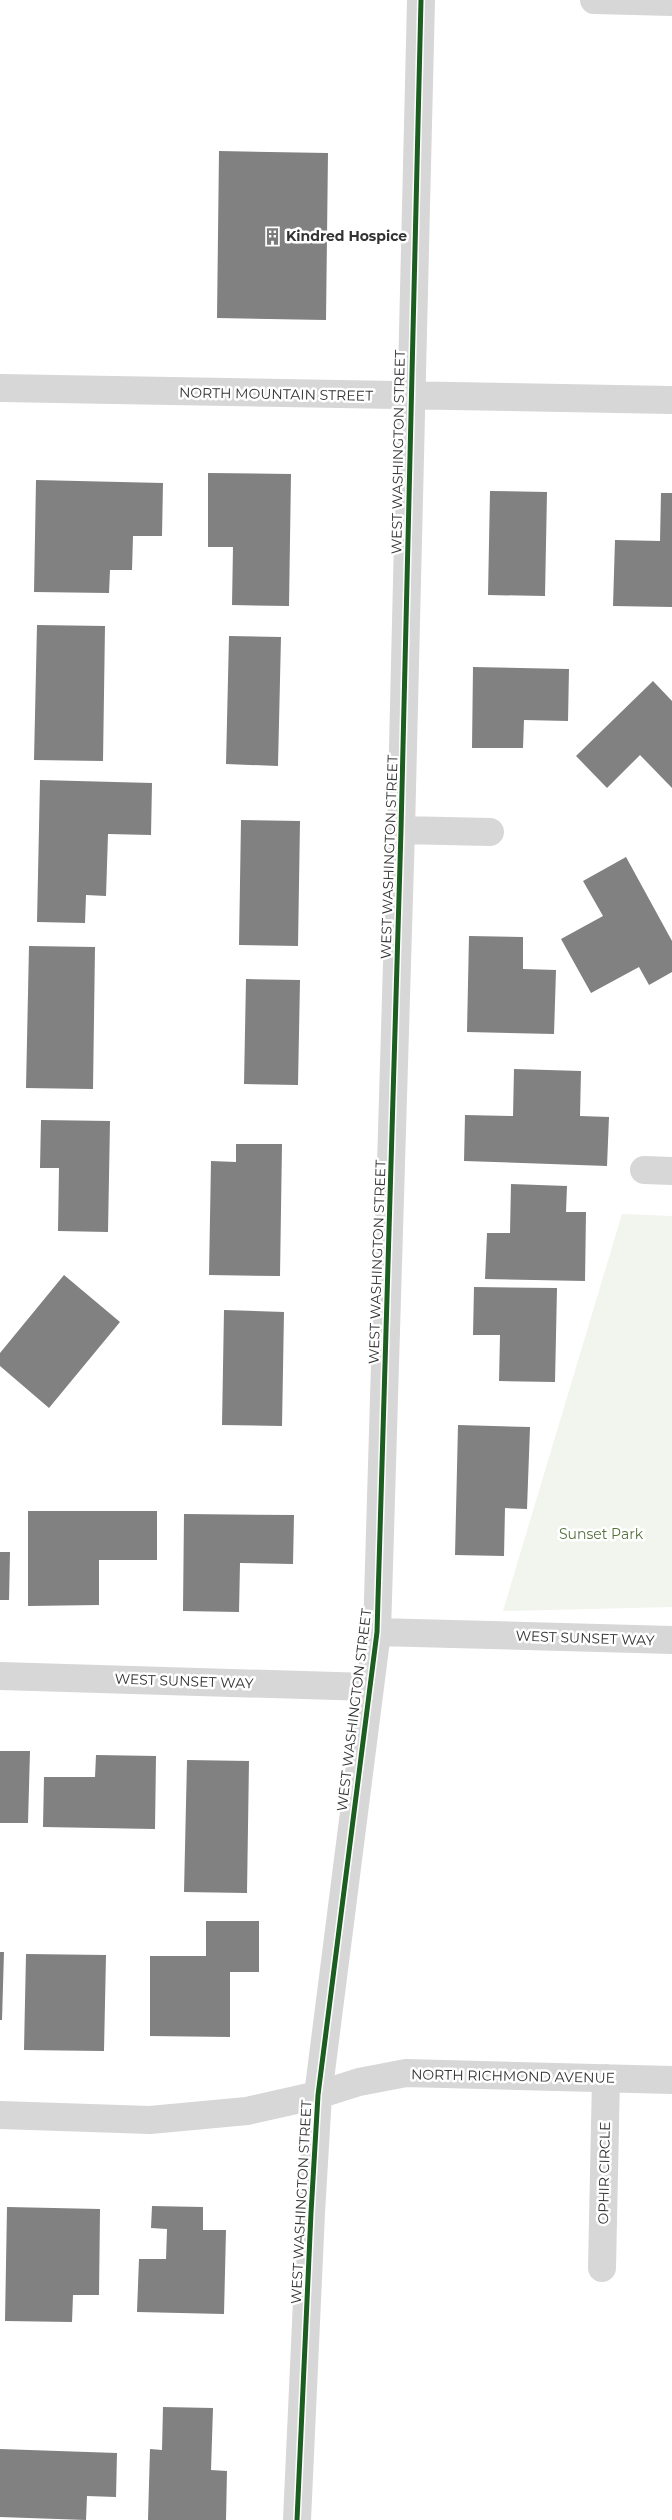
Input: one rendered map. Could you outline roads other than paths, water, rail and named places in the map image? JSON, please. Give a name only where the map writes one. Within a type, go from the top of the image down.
[{"type":"street","name":"WEST WASHINGTON STREET","points":[[297,2520],[310,2213],[318,2095],[377,1632],[401,830],[421,0]]},
{"type":"street","points":[[594,0],[672,2]]},
{"type":"street","name":"NORTH MOUNTAIN STREET","points":[[0,388],[410,397],[672,400]]},
{"type":"street","points":[[401,830],[490,832]]},
{"type":"street","points":[[644,1170],[672,1171]]},
{"type":"street","name":"WEST SUNSET WAY","points":[[377,1632],[672,1640]]},
{"type":"street","name":"WEST SUNSET WAY","points":[[0,1676],[369,1687]]},
{"type":"street","name":"NORTH RICHMOND AVENUE","points":[[0,2115],[150,2120],[247,2111],[318,2095],[360,2082],[406,2073],[672,2080]]},
{"type":"street","name":"OPHIR CIRCLE","points":[[602,2268],[606,2078]]},
{"type":"place","name":"Kindred Hospice","points":[[272,236]]},
{"type":"park label","name":"Sunset Park","points":[[601,1534]]}]
